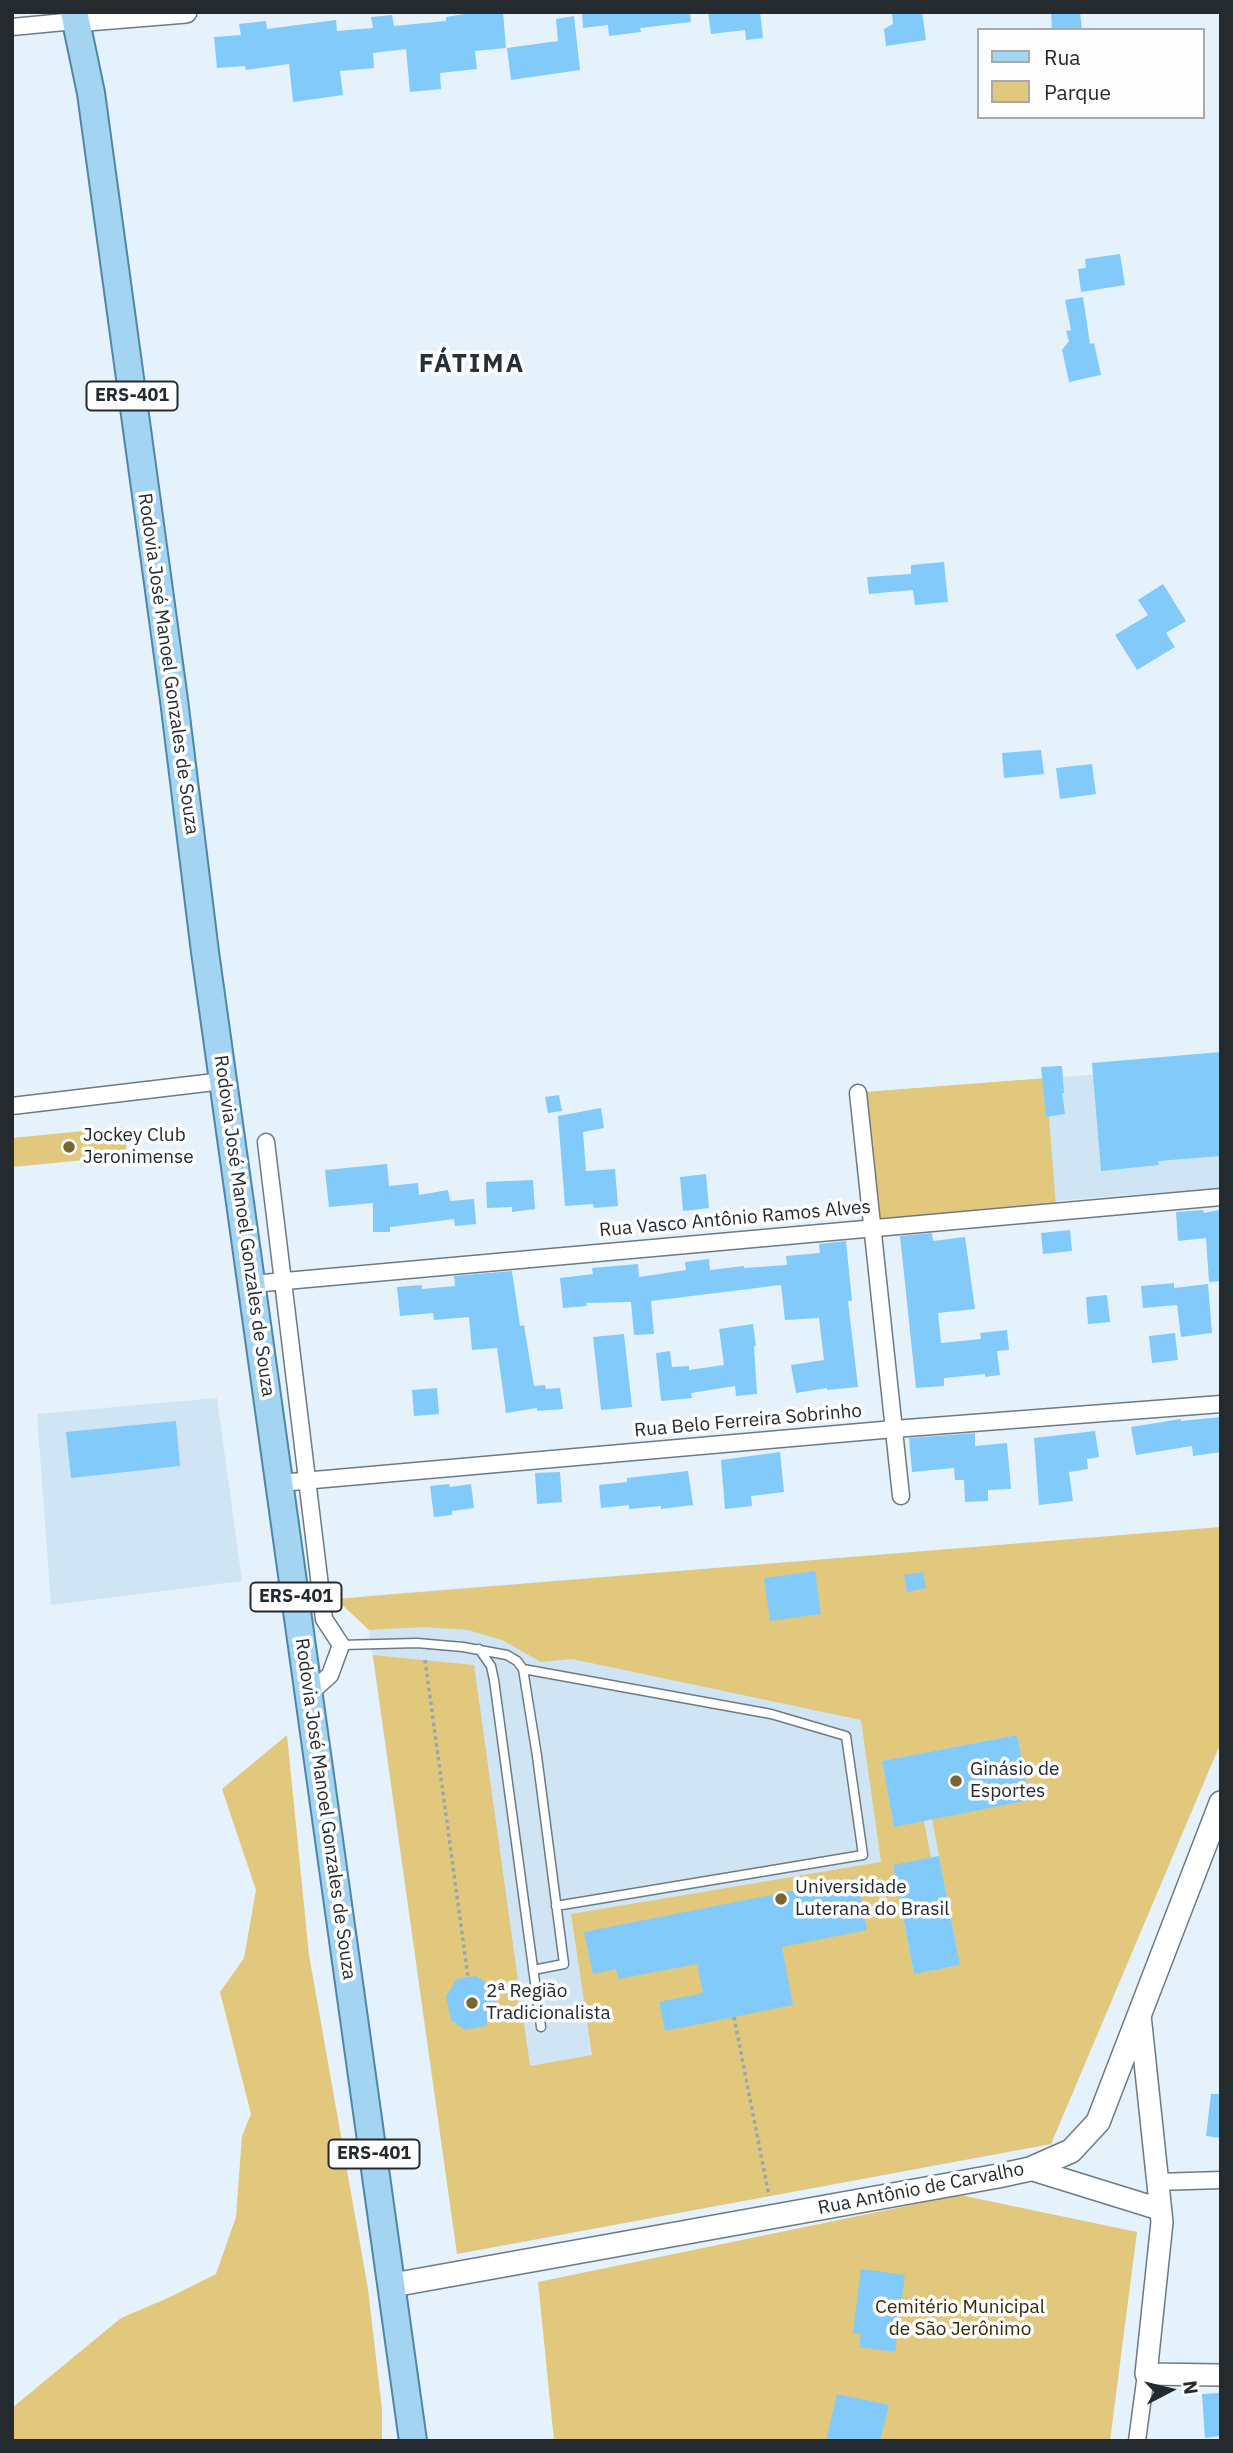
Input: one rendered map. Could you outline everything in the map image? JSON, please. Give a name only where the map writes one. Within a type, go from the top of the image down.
[{"type":"main road","name":"Rodovia José Manoel Gonzales de Souza","points":[[75,17],[91,93],[176,713],[223,1081],[413,2441]]},
{"type":"main road","name":"Rua Antônio de Carvalho","points":[[393,2285],[1030,2169],[1070,2151],[1098,2122],[1221,1803]]},
{"type":"street","points":[[12,27],[75,17],[186,12]]},
{"type":"street","points":[[12,1106],[223,1081]]},
{"type":"street","points":[[858,1093],[901,1496]]},
{"type":"street","points":[[266,1142],[324,1619],[341,1645],[330,1675],[309,1694]]},
{"type":"street","name":"Rua Vasco Antônio Ramos Alves","points":[[252,1284],[1221,1197]]},
{"type":"street","name":"Rua Belo Ferreira Sobrinho","points":[[279,1483],[894,1429],[1221,1404]]},
{"type":"street","points":[[296,1604],[324,1619]]},
{"type":"street","points":[[1138,2441],[1162,2222],[1140,2015]]},
{"type":"street","points":[[1030,2169],[1159,2209]]},
{"type":"street","points":[[1157,2182],[1221,2180]]},
{"type":"street","points":[[1146,2374],[1221,2375]]},
{"type":"lane","points":[[341,1645],[417,1643],[479,1649],[507,1655],[523,1669],[564,1964],[533,1970]]},
{"type":"lane","points":[[479,1649],[491,1666],[494,1680],[541,2027]]},
{"type":"lane","points":[[523,1669],[771,1714],[846,1736],[863,1855],[556,1906]]},
{"type":"path","points":[[425,1660],[468,1977]]},
{"type":"path","points":[[734,2017],[769,2196]]},
{"type":"shaded area","points":[[1221,1066],[1221,1188],[1055,1201],[1046,1078]]},
{"type":"shaded area","points":[[217,1398],[242,1581],[51,1605],[37,1414]]},
{"type":"shaded area","name":"Universidade Luterana do Brasil","points":[[1221,1527],[1221,1742],[1051,2144],[457,2254],[364,1596]]},
{"type":"green space","points":[[1046,1078],[1056,1207],[878,1221],[864,1092]]},
{"type":"green space","name":"Jockey Club Jeronimense","points":[[124,1127],[127,1156],[12,1167],[12,1138]]},
{"type":"green space","name":"Universidade Luterana do Brasil","points":[[1221,1527],[1221,1742],[1051,2144],[457,2254],[373,1655],[474,1665],[530,2066],[592,2055],[571,1914],[881,1862],[861,1720],[572,1659],[541,1662],[502,1640],[468,1630],[424,1627],[369,1630],[336,1599]],"holes":[[[1017,1735],[1030,1800],[932,1819],[960,1965],[914,1974],[893,1866],[931,1858],[924,1821],[894,1826],[882,1761]]]},
{"type":"green space","points":[[287,1735],[309,1955],[368,2289],[382,2409],[382,2441],[12,2441],[12,2408],[121,2318],[216,2274],[236,2217],[242,2136],[251,2114],[220,1992],[244,1958],[256,1890],[222,1789]]},
{"type":"green space","name":"Cemitério Municipal de São Jerônimo","points":[[960,2195],[1137,2232],[1110,2441],[554,2441],[538,2282]]},
{"type":"building","points":[[477,12],[503,12],[506,48],[475,51],[477,69],[440,73],[441,89],[410,92],[406,49],[373,53],[374,68],[340,71],[343,95],[293,102],[289,64],[246,70],[245,66],[217,68],[214,37],[241,35],[239,24],[266,21],[267,29],[336,20],[337,31],[373,28],[371,17],[392,15],[394,26],[446,21],[446,17]]},
{"type":"building","points":[[582,12],[690,12],[691,22],[640,28],[641,32],[609,36],[608,25],[583,28]]},
{"type":"building","points":[[708,12],[760,12],[763,38],[746,40],[745,30],[711,34]]},
{"type":"building","points":[[892,12],[922,12],[926,40],[886,46],[884,29],[893,24]]},
{"type":"building","points":[[1051,12],[1080,12],[1082,28],[1052,28]]},
{"type":"building","points":[[574,16],[580,70],[511,80],[507,48],[558,41],[556,19]]},
{"type":"building","points":[[1120,254],[1125,285],[1081,292],[1078,269],[1086,268],[1085,259]]},
{"type":"building","points":[[1083,297],[1090,344],[1094,343],[1101,375],[1069,382],[1062,350],[1069,341],[1066,331],[1071,330],[1065,300]]},
{"type":"building","points":[[944,562],[948,602],[915,605],[913,590],[869,594],[867,577],[911,574],[911,565]]},
{"type":"building","points":[[1163,584],[1186,621],[1166,633],[1175,647],[1137,670],[1115,635],[1148,615],[1138,600]]},
{"type":"building","points":[[1041,750],[1044,774],[1004,778],[1002,753]]},
{"type":"building","points":[[1092,764],[1096,794],[1060,799],[1056,768]]},
{"type":"building","points":[[1221,1052],[1221,1156],[1158,1161],[1159,1165],[1101,1171],[1092,1063]]},
{"type":"building","points":[[1062,1066],[1065,1114],[1046,1117],[1041,1067]]},
{"type":"building","points":[[559,1095],[562,1111],[548,1113],[545,1097]]},
{"type":"building","points":[[601,1108],[604,1128],[583,1132],[586,1171],[615,1169],[618,1206],[565,1206],[558,1116]]},
{"type":"building","points":[[387,1164],[389,1186],[418,1183],[419,1195],[448,1190],[450,1201],[474,1199],[476,1224],[455,1226],[454,1219],[390,1227],[390,1232],[373,1232],[373,1203],[329,1207],[325,1170]]},
{"type":"building","points":[[706,1174],[709,1208],[683,1211],[680,1177]]},
{"type":"building","points":[[533,1180],[535,1209],[512,1212],[512,1207],[487,1208],[486,1182]]},
{"type":"building","points":[[1203,1210],[1204,1213],[1219,1210],[1221,1281],[1209,1282],[1206,1238],[1178,1241],[1176,1212]]},
{"type":"building","points":[[1070,1230],[1072,1251],[1043,1254],[1041,1233]]},
{"type":"building","points":[[932,1233],[933,1241],[965,1237],[975,1309],[938,1313],[941,1343],[981,1339],[980,1333],[1007,1330],[1009,1350],[997,1351],[1000,1375],[944,1378],[944,1386],[916,1388],[900,1236]]},
{"type":"building","points":[[846,1241],[852,1301],[848,1301],[858,1387],[796,1393],[791,1365],[824,1360],[819,1318],[785,1320],[781,1285],[651,1301],[654,1334],[634,1335],[631,1302],[586,1303],[587,1306],[563,1308],[560,1278],[593,1274],[592,1268],[638,1264],[639,1277],[686,1270],[685,1262],[709,1259],[710,1270],[787,1265],[786,1256],[820,1253],[819,1244]]},
{"type":"building","points":[[512,1271],[520,1326],[524,1325],[534,1386],[560,1388],[563,1409],[537,1411],[537,1408],[506,1413],[497,1348],[472,1350],[469,1317],[434,1320],[433,1313],[400,1316],[397,1287],[422,1285],[422,1289],[455,1286],[454,1276]]},
{"type":"building","points":[[1174,1283],[1174,1288],[1208,1284],[1212,1333],[1181,1337],[1177,1305],[1143,1308],[1141,1286]]},
{"type":"building","points":[[1107,1295],[1110,1322],[1088,1324],[1086,1297]]},
{"type":"building","points":[[753,1324],[757,1394],[736,1396],[735,1386],[691,1393],[692,1398],[661,1401],[656,1353],[670,1351],[672,1367],[689,1366],[689,1370],[724,1365],[719,1329]]},
{"type":"building","points":[[1175,1333],[1178,1360],[1152,1363],[1149,1336]]},
{"type":"building","points":[[624,1334],[632,1407],[601,1410],[593,1337]]},
{"type":"building","points":[[437,1388],[439,1414],[414,1416],[412,1390]]},
{"type":"building","points":[[1221,1417],[1221,1452],[1193,1456],[1192,1446],[1136,1455],[1131,1427],[1181,1419]]},
{"type":"building","points":[[176,1421],[180,1466],[71,1478],[66,1432]]},
{"type":"building","points":[[1095,1431],[1099,1457],[1087,1459],[1088,1469],[1069,1472],[1073,1501],[1039,1505],[1034,1438]]},
{"type":"building","points":[[975,1433],[975,1446],[1007,1443],[1011,1489],[988,1490],[988,1501],[965,1502],[964,1480],[955,1480],[954,1468],[912,1472],[909,1438]]},
{"type":"building","points":[[780,1452],[784,1492],[751,1496],[752,1506],[725,1509],[721,1460]]},
{"type":"building","points":[[688,1471],[693,1505],[661,1509],[661,1506],[629,1509],[629,1505],[601,1508],[599,1485],[627,1482],[627,1478]]},
{"type":"building","points":[[560,1472],[562,1502],[537,1504],[535,1473]]},
{"type":"building","points":[[449,1484],[450,1487],[471,1484],[474,1508],[434,1517],[430,1486]]},
{"type":"building","points":[[815,1571],[821,1614],[770,1621],[764,1578]]},
{"type":"building","points":[[923,1572],[926,1588],[907,1592],[904,1575]]},
{"type":"building","name":"Ginásio de Esportes","points":[[1017,1735],[1030,1800],[894,1827],[882,1761]]},
{"type":"building","points":[[939,1856],[960,1965],[914,1974],[893,1865]]},
{"type":"building","points":[[857,1878],[867,1930],[782,1947],[793,2005],[665,2031],[659,2002],[703,1993],[697,1964],[618,1979],[616,1969],[593,1974],[584,1932]]},
{"type":"building","name":"2ª Região Tradicionalista","points":[[476,1976],[493,1987],[497,2009],[485,2026],[465,2030],[451,2020],[446,1996],[457,1979]]},
{"type":"building","points":[[1211,2094],[1221,2094],[1221,2138],[1206,2136]]},
{"type":"building","points":[[861,2269],[905,2275],[895,2352],[859,2347],[861,2334],[853,2333]]},
{"type":"building","points":[[1221,2393],[1221,2436],[1205,2438],[1202,2394]]},
{"type":"building","points":[[837,2394],[889,2405],[880,2441],[826,2441]]},
{"type":"place","name":"Jockey Club Jeronimense","points":[[69,1147]]},
{"type":"place","name":"Ginásio de Esportes","points":[[956,1781]]},
{"type":"place","name":"Universidade Luterana do Brasil","points":[[781,1899]]},
{"type":"place","name":"2ª Região Tradicionalista","points":[[472,2003]]},
{"type":"district","name":"FÁTIMA","points":[[472,364]]}]
